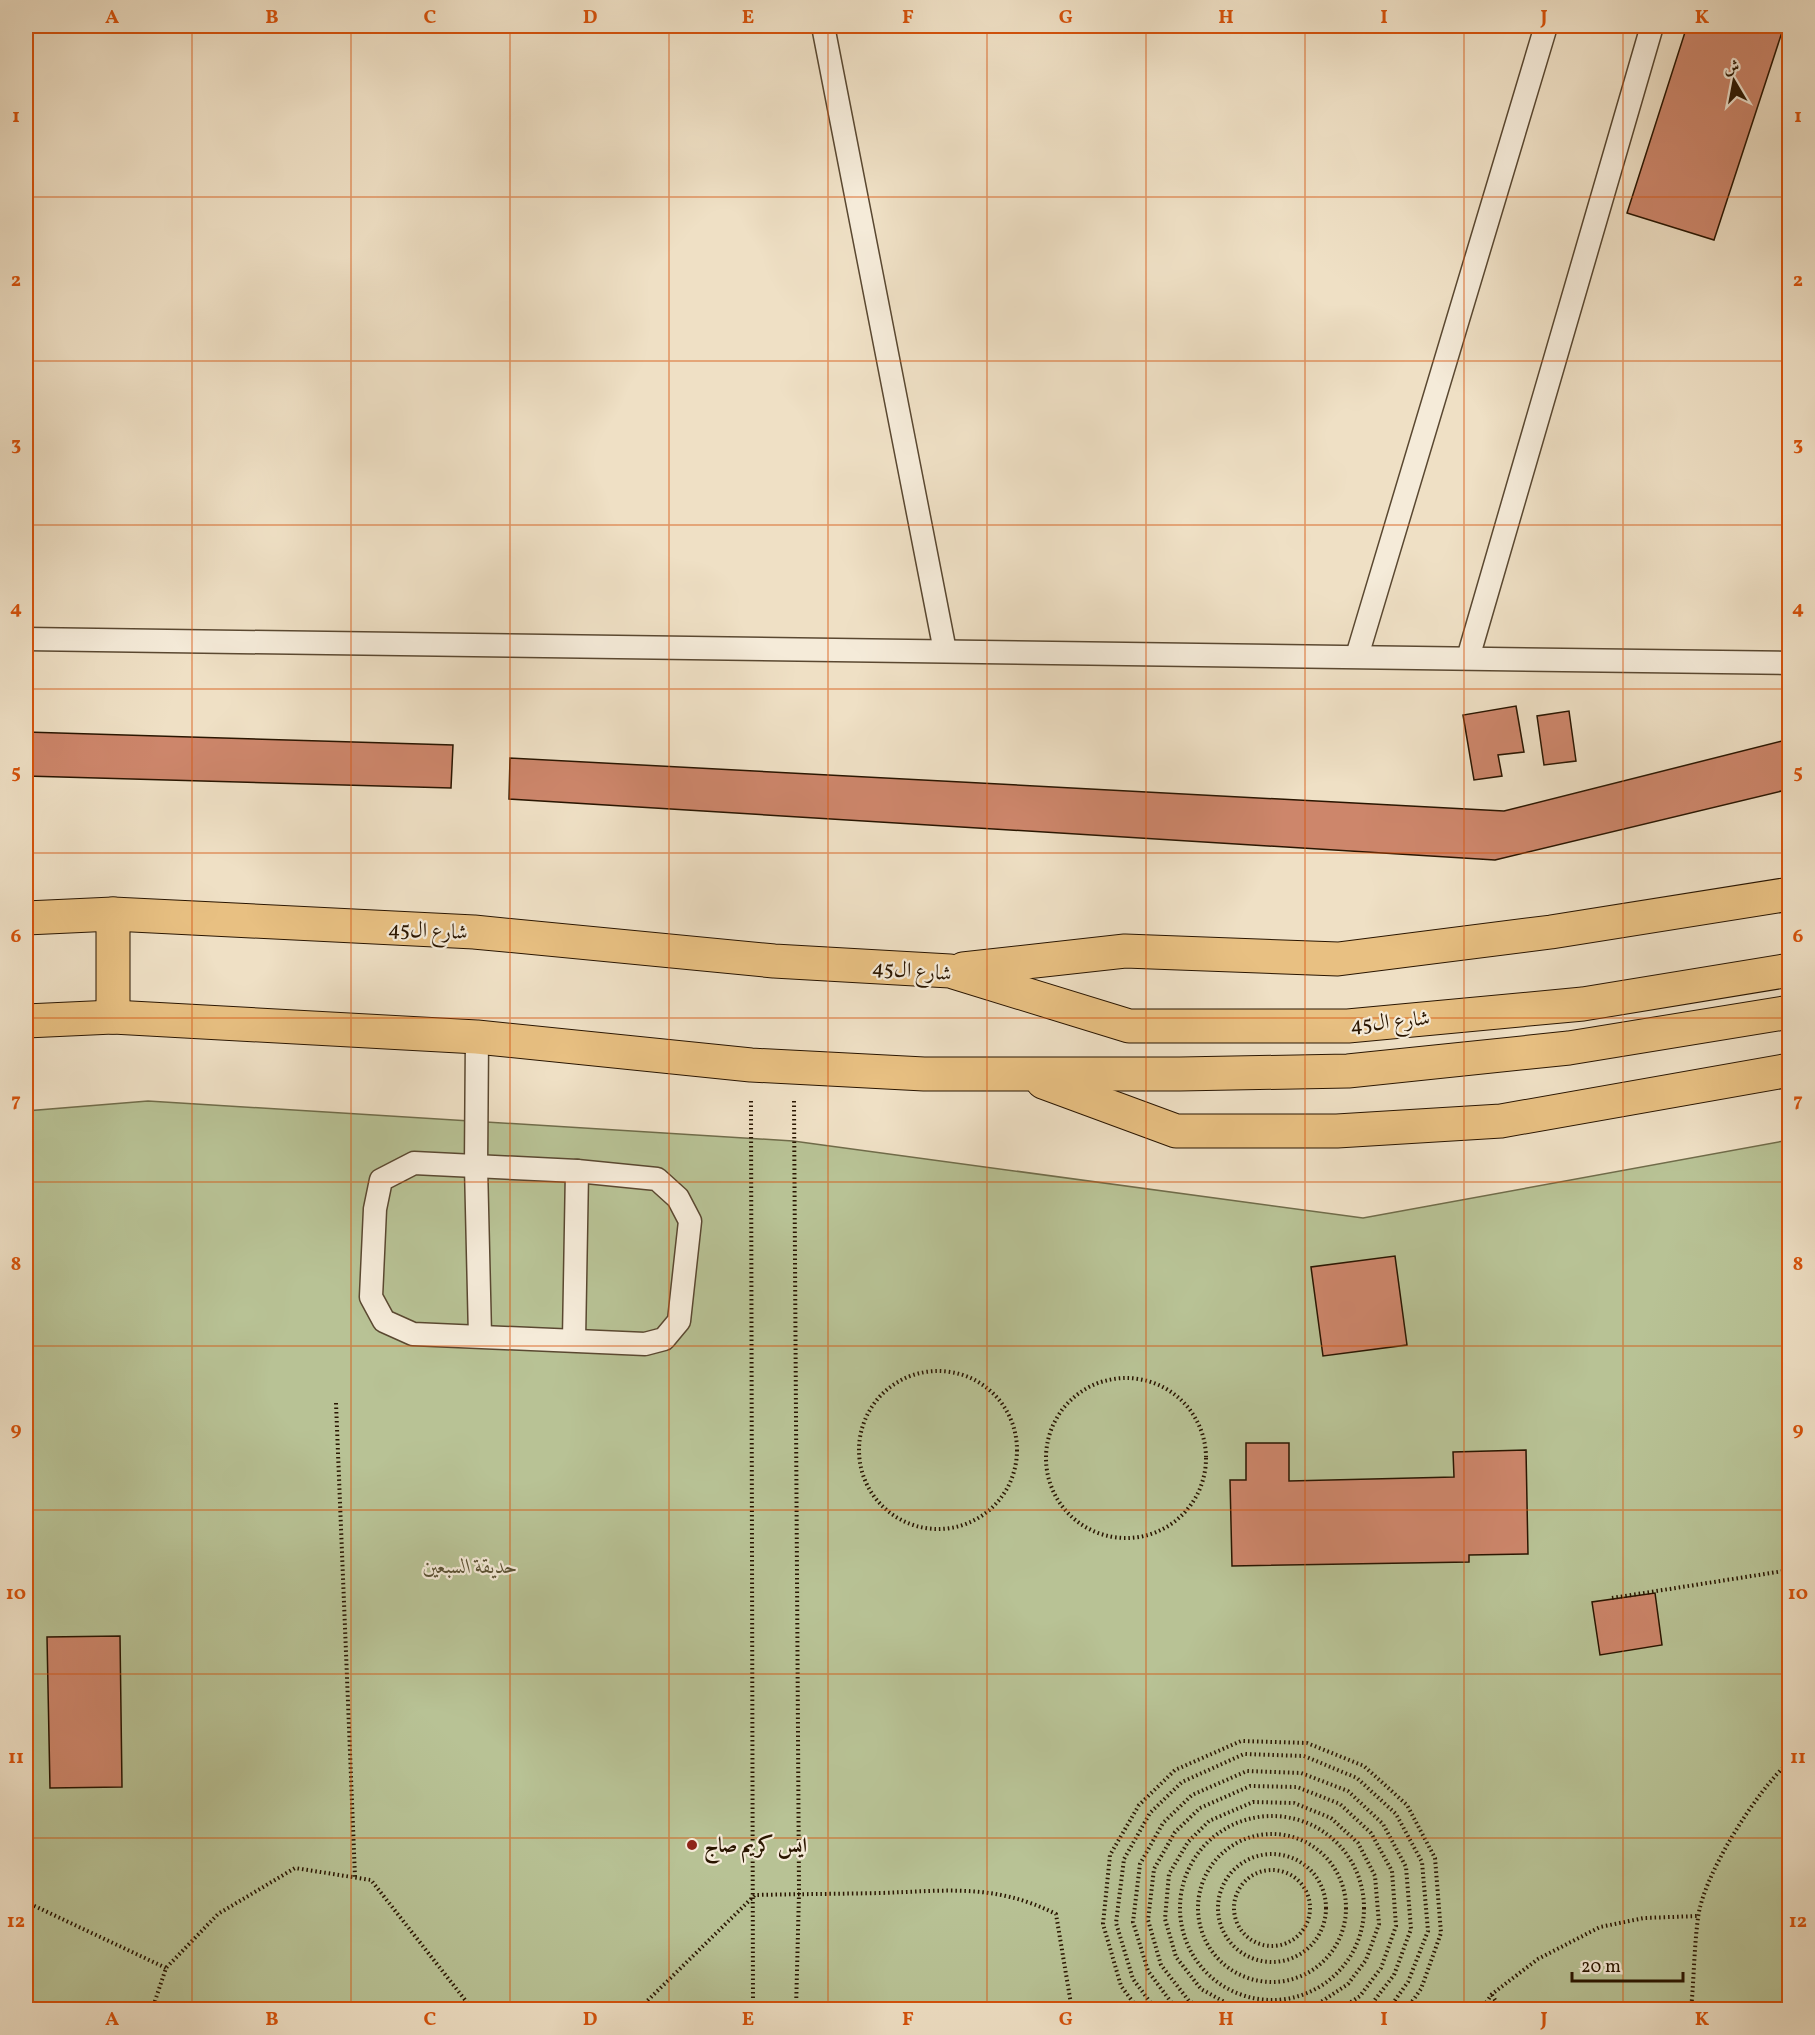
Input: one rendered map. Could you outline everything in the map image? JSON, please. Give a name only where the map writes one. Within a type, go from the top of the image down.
[{"type":"main road","points":[[950,971],[1125,951],[1338,959],[1551,932],[1790,894]]},
{"type":"main road","points":[[113,914],[113,1017]]},
{"type":"main road","name":"شارع ال45","points":[[26,918],[113,914],[474,932],[774,961],[950,971],[1129,1026],[1348,1026],[1583,1004],[1790,970]]},
{"type":"main road","points":[[26,1021],[113,1017],[477,1037],[751,1065],[924,1074],[1021,1075],[1348,1071],[1569,1048],[1790,1012]]},
{"type":"main road","points":[[1021,1075],[1176,1131],[1337,1131],[1501,1121],[1790,1070]]},
{"type":"lane","points":[[823,26],[945,651]]},
{"type":"lane","points":[[1357,657],[1546,26]]},
{"type":"lane","points":[[1468,658],[1652,26]]},
{"type":"lane","points":[[26,639],[1790,663]]},
{"type":"lane","points":[[477,1037],[476,1166],[480,1336]]},
{"type":"lane","points":[[414,1163],[577,1171],[657,1179],[678,1198],[690,1221],[679,1321],[664,1340],[645,1344],[413,1334],[384,1321],[371,1297],[375,1209],[381,1180],[414,1163]]},
{"type":"lane","points":[[574,1340],[577,1171]]},
{"type":"path","points":[[751,1065],[755,1895],[753,2010]]},
{"type":"path","points":[[795,1066],[799,1893],[796,2010]]},
{"type":"path","points":[[936,1370],[974,1379],[999,1399],[1016,1430],[1017,1467],[1006,1494],[976,1521],[938,1531],[899,1521],[871,1496],[859,1467],[858,1438],[863,1421],[878,1397],[886,1390],[895,1383],[921,1372],[936,1370]]},
{"type":"path","points":[[1124,1377],[1162,1386],[1188,1406],[1205,1437],[1206,1475],[1194,1502],[1165,1529],[1126,1540],[1087,1530],[1058,1503],[1046,1474],[1046,1446],[1050,1428],[1065,1404],[1083,1389],[1109,1379],[1124,1377]]},
{"type":"path","points":[[336,1403],[355,1877]]},
{"type":"path","points":[[1612,1598],[1790,1570]]},
{"type":"path","points":[[1139,2010],[1121,1986],[1102,1924],[1110,1855],[1139,1805],[1175,1770],[1241,1741],[1306,1743],[1364,1766],[1407,1805],[1435,1858],[1441,1933],[1421,1989],[1406,2010]]},
{"type":"path","points":[[1156,2010],[1133,1979],[1116,1923],[1124,1859],[1150,1813],[1182,1782],[1244,1754],[1304,1756],[1357,1778],[1396,1814],[1422,1862],[1428,1931],[1408,1982],[1388,2010]]},
{"type":"path","points":[[1691,2010],[1698,1916],[1705,1891],[1748,1812],[1778,1772],[1790,1761]]},
{"type":"path","points":[[1177,2010],[1148,1971],[1133,1922],[1140,1864],[1163,1823],[1192,1795],[1247,1771],[1301,1773],[1348,1791],[1383,1824],[1406,1866],[1411,1929],[1394,1975],[1367,2010]]},
{"type":"path","points":[[1204,2010],[1190,2001],[1161,1965],[1148,1920],[1154,1869],[1175,1832],[1200,1808],[1250,1786],[1297,1787],[1340,1804],[1371,1833],[1392,1871],[1396,1926],[1381,1968],[1360,1996],[1339,2010]]},
{"type":"path","points":[[1239,2010],[1201,1989],[1176,1957],[1165,1919],[1169,1874],[1188,1842],[1209,1821],[1253,1802],[1294,1803],[1331,1818],[1358,1843],[1376,1876],[1379,1924],[1366,1960],[1348,1984],[1310,2010]]},
{"type":"path","points":[[1256,1817],[1291,1817],[1323,1831],[1346,1852],[1361,1880],[1365,1923],[1353,1953],[1338,1974],[1303,1996],[1269,2001],[1239,1995],[1211,1978],[1189,1950],[1180,1918],[1184,1879],[1199,1851],[1218,1833],[1256,1817]]},
{"type":"path","points":[[1260,1834],[1288,1835],[1313,1845],[1332,1863],[1344,1885],[1347,1920],[1338,1945],[1326,1961],[1297,1979],[1269,1983],[1245,1978],[1222,1965],[1204,1942],[1197,1916],[1201,1884],[1213,1862],[1227,1848],[1260,1834]]},
{"type":"path","points":[[1263,1854],[1283,1854],[1302,1862],[1316,1875],[1325,1891],[1326,1917],[1320,1935],[1312,1946],[1290,1960],[1270,1963],[1252,1959],[1236,1950],[1223,1933],[1218,1914],[1220,1890],[1239,1865],[1263,1854]]},
{"type":"path","points":[[152,2010],[166,1968],[218,1914],[295,1868],[371,1880],[473,2010]]},
{"type":"path","points":[[1266,1870],[1280,1870],[1294,1876],[1304,1885],[1309,1895],[1311,1915],[1301,1934],[1284,1945],[1271,1947],[1258,1944],[1247,1938],[1238,1926],[1233,1913],[1236,1895],[1248,1878],[1266,1870]]},
{"type":"path","points":[[638,2010],[755,1895],[958,1889],[992,1891],[1030,1901],[1056,1914],[1072,2010]]},
{"type":"path","points":[[26,1902],[166,1968]]},
{"type":"path","points":[[1481,2010],[1492,1995],[1538,1959],[1600,1927],[1644,1918],[1698,1916]]},
{"type":"path","points":[[1492,1995],[1501,2010]]},
{"type":"green space","name":"حديقة السبعين","points":[[148,1101],[793,1141],[1363,1218],[1789,1140],[1789,2009],[26,2010],[26,1111]]},
{"type":"building","points":[[1687,26],[1784,26],[1714,240],[1627,213]]},
{"type":"building","points":[[1516,706],[1524,752],[1498,755],[1502,776],[1474,780],[1463,715]]},
{"type":"building","points":[[1569,711],[1576,761],[1544,765],[1537,716]]},
{"type":"building","points":[[26,732],[453,745],[451,788],[26,776]]},
{"type":"building","points":[[1790,739],[1790,789],[1495,860],[509,799],[510,758],[1504,811]]},
{"type":"building","points":[[1395,1256],[1407,1345],[1323,1356],[1311,1267]]},
{"type":"building","points":[[1246,1443],[1289,1443],[1289,1481],[1454,1477],[1453,1452],[1526,1450],[1528,1554],[1469,1555],[1469,1562],[1232,1566],[1230,1480],[1246,1480]]},
{"type":"building","points":[[1655,1593],[1662,1645],[1600,1655],[1592,1602]]},
{"type":"building","points":[[120,1636],[122,1787],[50,1788],[47,1637]]},
{"type":"place","name":"ايس كريم صاج","points":[[692,1845]]}]
